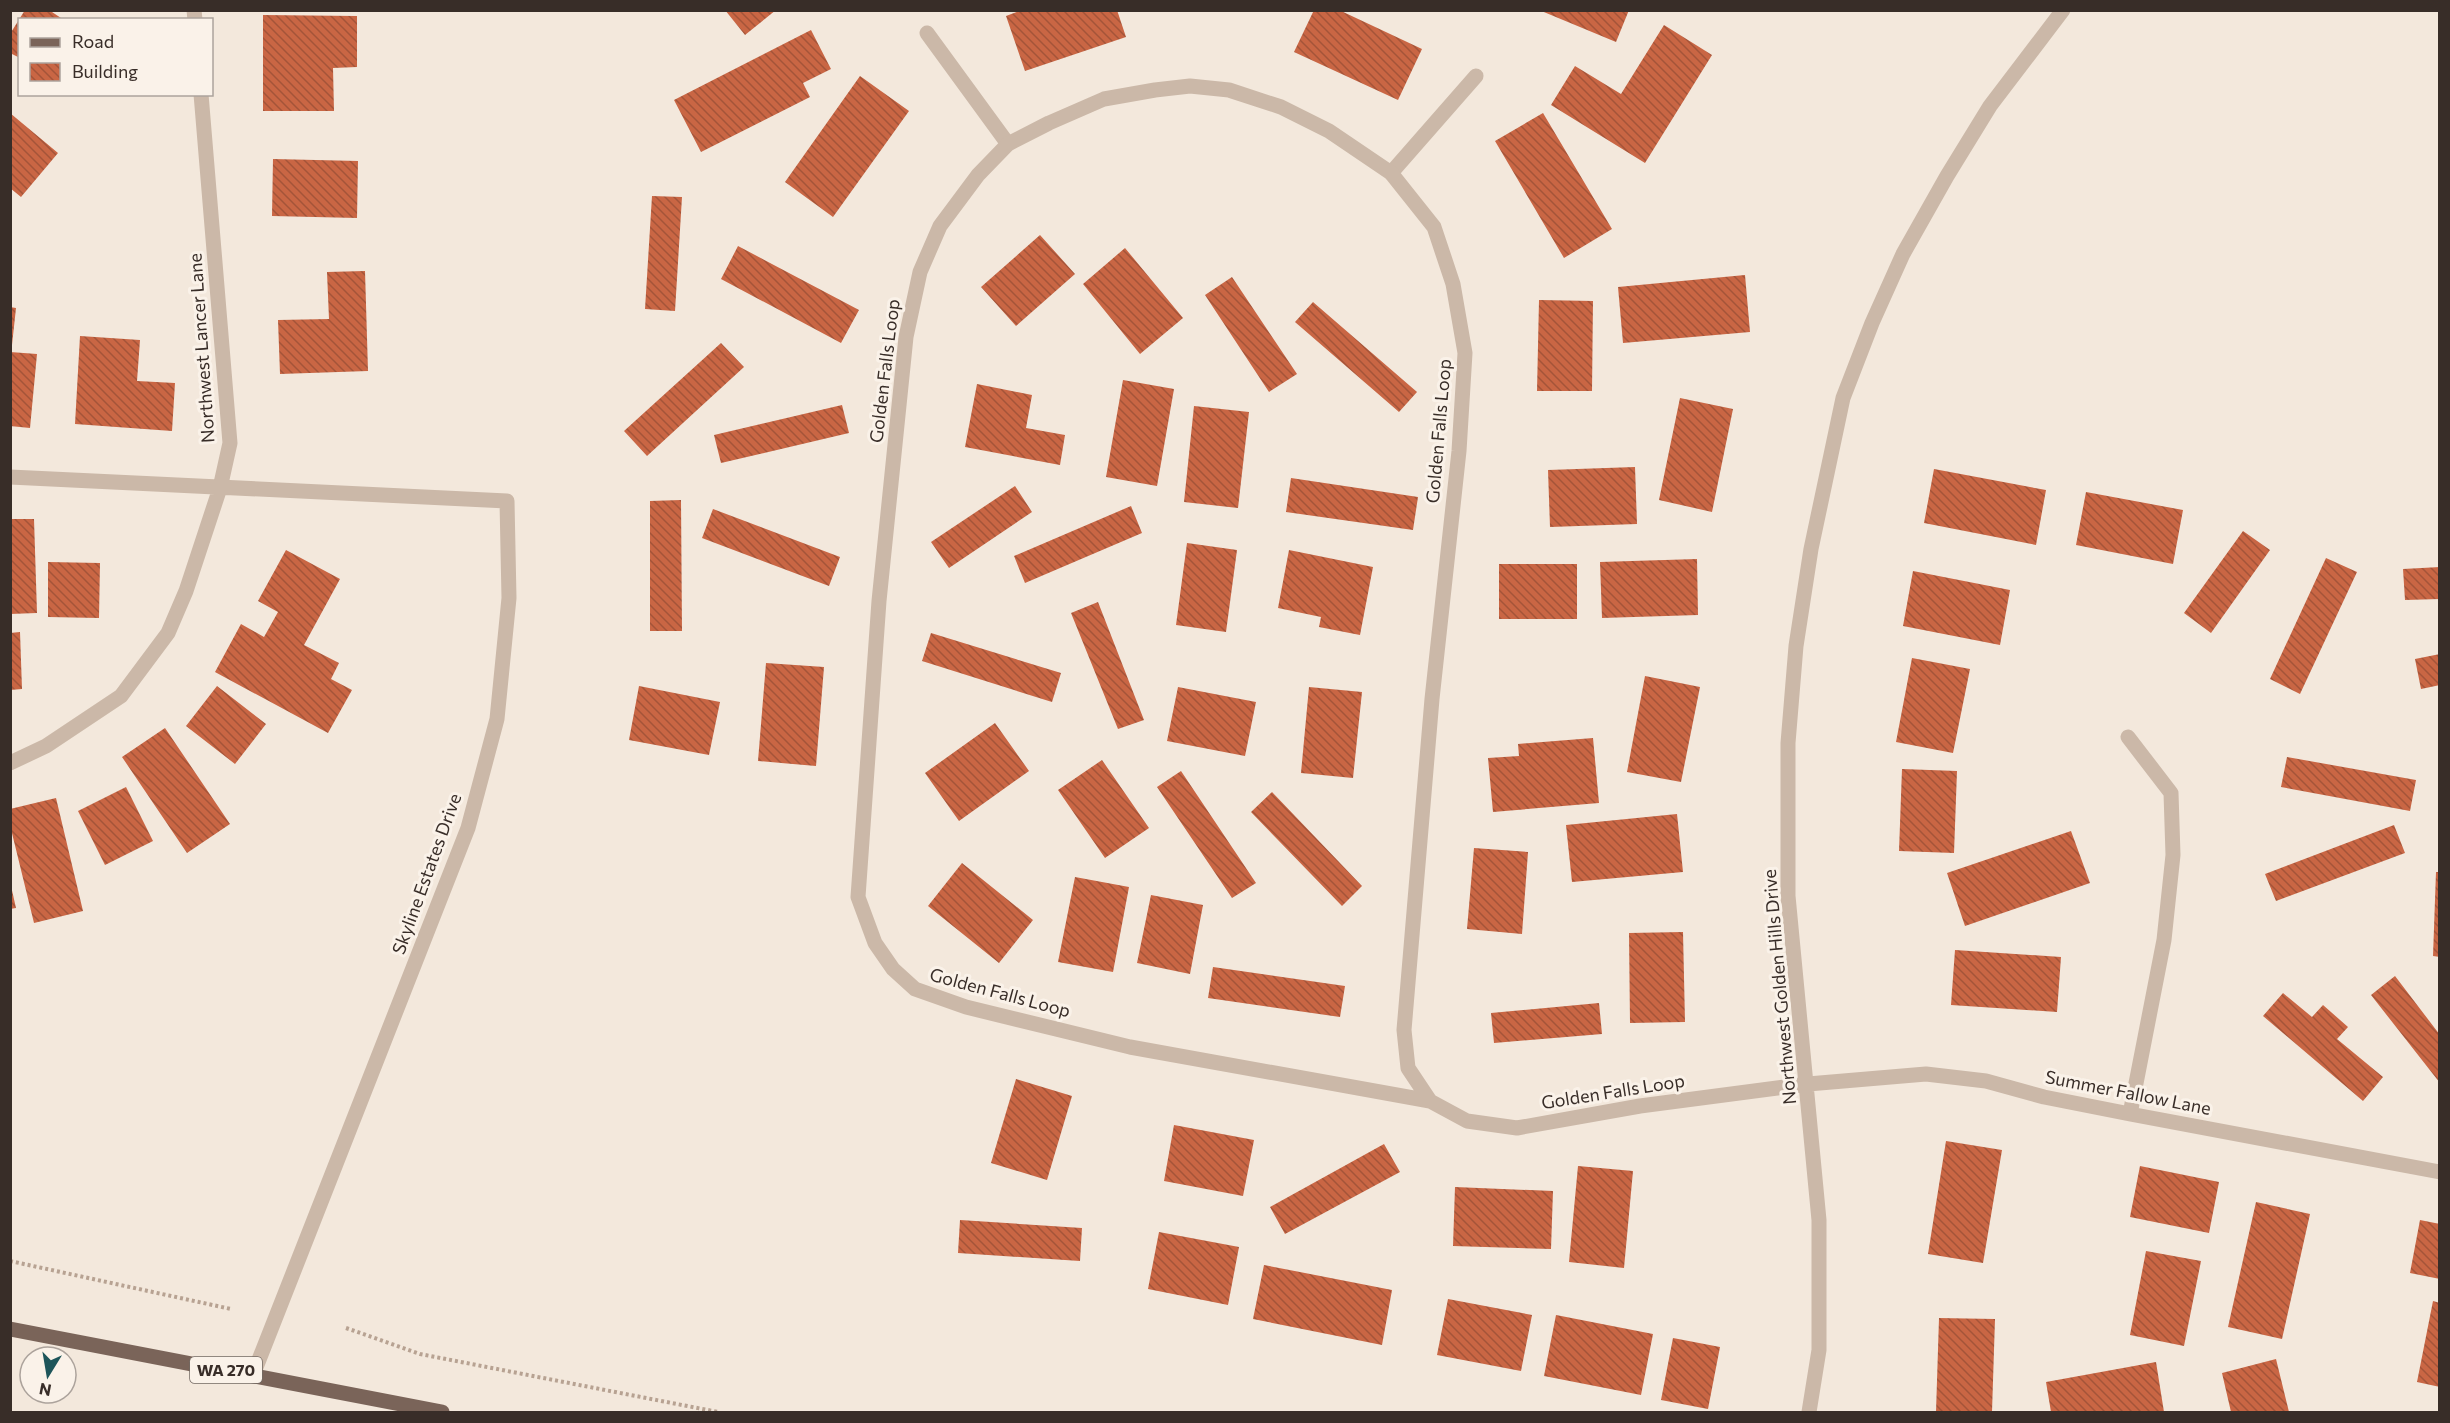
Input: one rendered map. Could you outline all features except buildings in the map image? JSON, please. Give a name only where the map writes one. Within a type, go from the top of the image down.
[{"type":"main road","name":"WA 270","points":[[10,1329],[442,1413]]},
{"type":"street","name":"Northwest Golden Hills Drive","points":[[1809,1413],[1819,1350],[1819,1220],[1808,1084],[1788,896],[1788,743],[1798,635],[1811,549],[1844,398],[1872,323],[1903,254],[1990,106],[2063,10]]},
{"type":"street","points":[[927,33],[1008,144]]},
{"type":"street","points":[[1391,173],[1476,76]]},
{"type":"street","name":"Golden Falls Loop","points":[[1430,1101],[1408,1068],[1404,1030],[1432,699],[1459,452],[1465,353],[1453,284],[1434,226],[1391,173],[1329,131],[1281,107],[1229,90],[1190,87],[1155,90],[1104,99],[1008,144],[978,175],[940,226],[920,272],[906,337],[879,601],[858,897],[875,943],[893,969],[915,989],[966,1007],[1130,1047],[1430,1101],[1467,1121],[1517,1128],[1640,1106],[1808,1084]]},
{"type":"street","name":"Northwest Lancer Lane","points":[[10,763],[46,746],[121,696],[128,687],[168,633],[186,591],[220,488],[230,443],[201,96]]},
{"type":"street","points":[[10,477],[220,488]]},
{"type":"street","name":"Skyline Estates Drive","points":[[220,488],[507,501],[510,598],[497,718],[468,828],[253,1376]]},
{"type":"street","points":[[2128,737],[2171,793],[2173,855],[2164,940],[2130,1114]]},
{"type":"street","name":"Summer Fallow Lane","points":[[1808,1084],[1926,1074],[1986,1081],[2044,1097],[2439,1172]]},
{"type":"path","points":[[10,1261],[231,1310]]},
{"type":"path","points":[[346,1328],[420,1354],[718,1413]]}]
